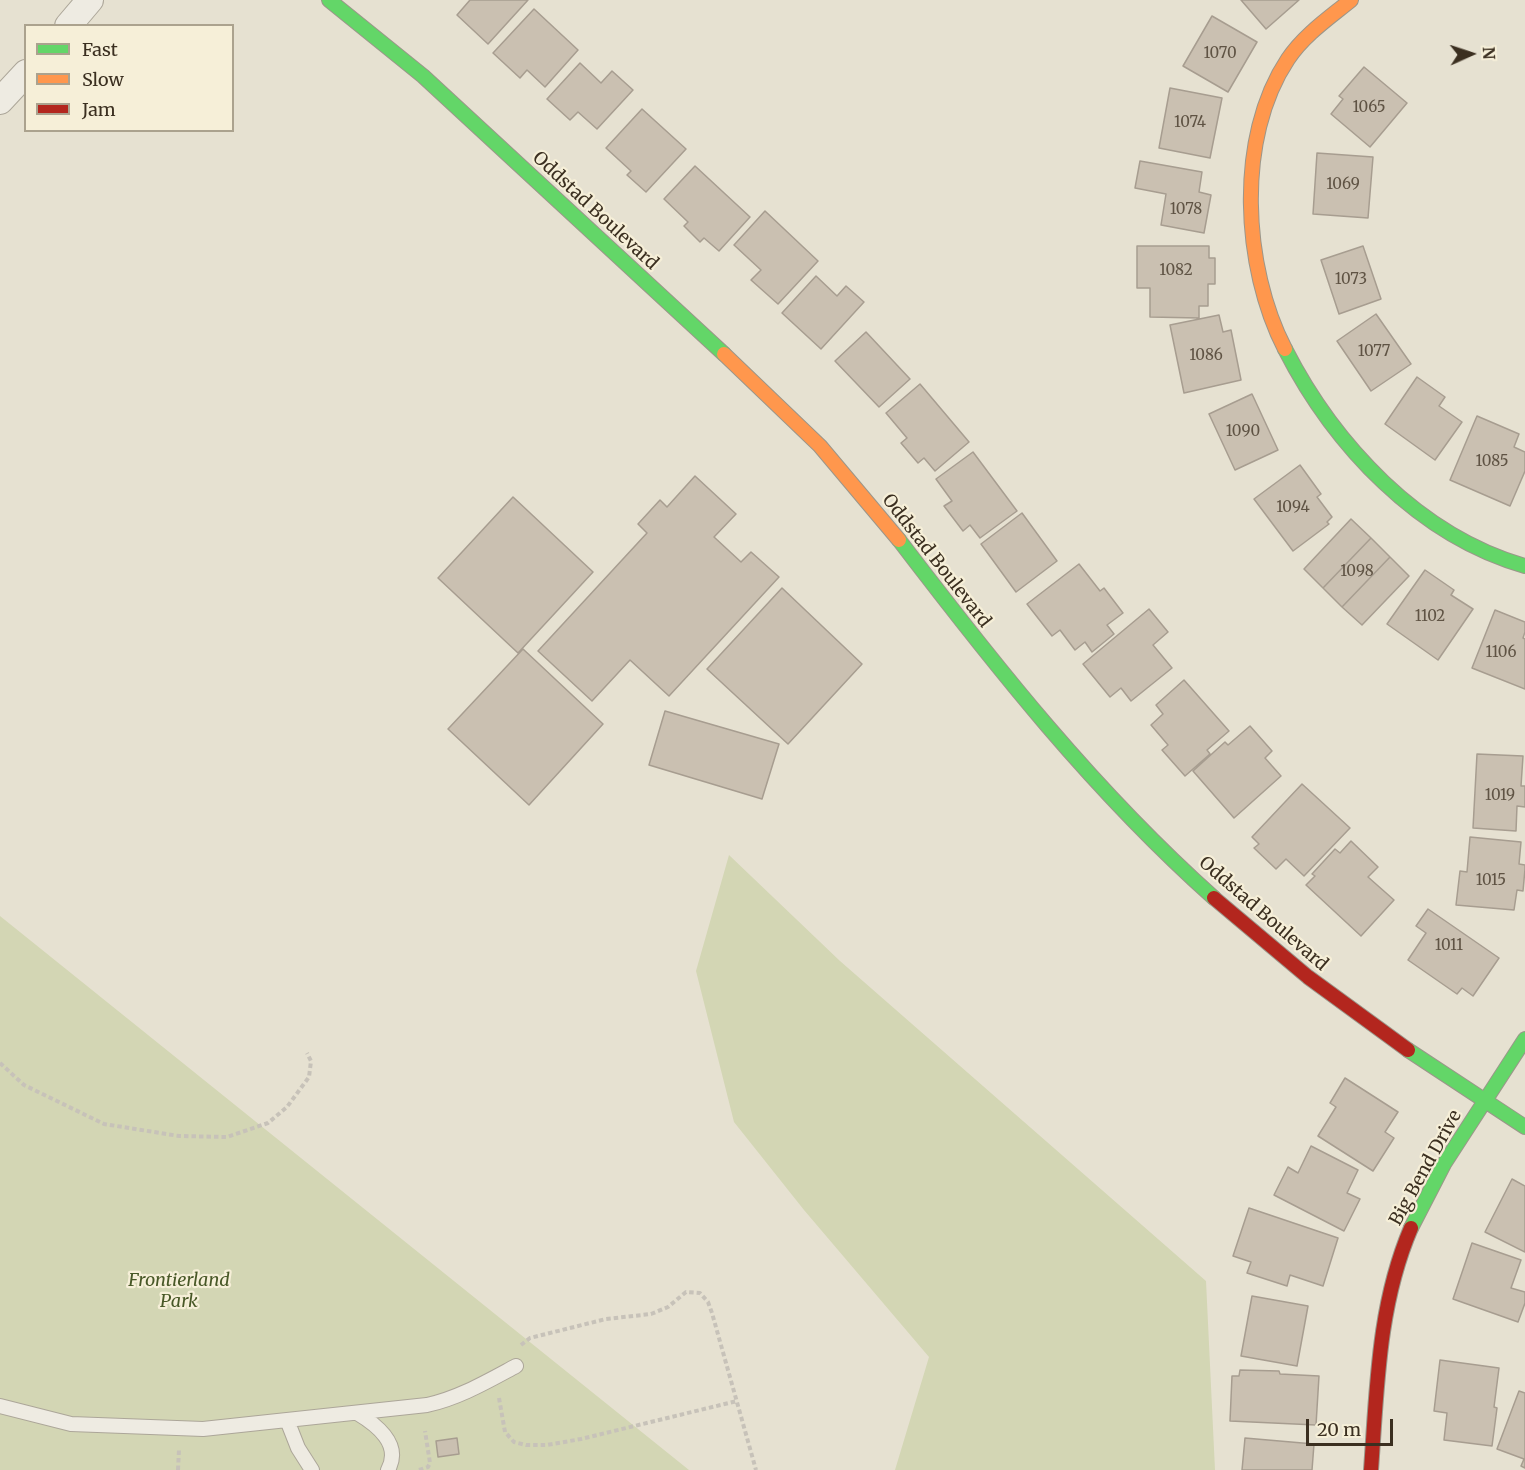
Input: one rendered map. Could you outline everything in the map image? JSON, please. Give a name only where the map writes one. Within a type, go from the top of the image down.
[{"type":"street","points":[[70,24],[90,0]]},
{"type":"street","name":"Oddstad Boulevard","points":[[329,0],[360,22],[419,73],[820,446],[872,506],[1014,688],[1081,765],[1185,872],[1307,977],[1365,1021],[1484,1102],[1525,1127]]},
{"type":"street","points":[[1351,0],[1313,30],[1284,65],[1264,107],[1254,154],[1251,203],[1255,256],[1268,308],[1288,355],[1315,403],[1348,447],[1387,487],[1427,518],[1464,540],[1525,566]]},
{"type":"street","points":[[0,101],[24,75]]},
{"type":"street","name":"Big Bend Drive","points":[[1371,1470],[1381,1341],[1390,1289],[1404,1244],[1450,1154],[1525,1039]]},
{"type":"lane","points":[[0,1406],[71,1424],[203,1429],[442,1402],[516,1366]]},
{"type":"lane","points":[[357,1413],[376,1424],[386,1436],[392,1450],[388,1470]]},
{"type":"lane","points":[[287,1420],[298,1448],[312,1470]]},
{"type":"path","points":[[0,1063],[24,1085],[104,1124],[179,1136],[227,1137],[268,1123],[287,1107],[309,1077],[310,1061],[307,1053]]},
{"type":"path","points":[[516,1366],[520,1360],[521,1344],[530,1338],[606,1319],[651,1314],[668,1307],[686,1292],[700,1293],[708,1302],[712,1313],[756,1470]]},
{"type":"path","points":[[496,1377],[505,1432],[514,1442],[526,1446],[581,1439],[737,1401]]},
{"type":"path","points":[[419,1470],[428,1467],[430,1463],[424,1431]]},
{"type":"green space","points":[[729,855],[840,961],[1206,1281],[1215,1470],[895,1470],[929,1357],[804,1210],[734,1122],[696,971]]},
{"type":"green space","name":"Frontierland Park","points":[[0,916],[689,1470],[0,1470]]},
{"type":"building","points":[[470,0],[528,0],[488,44],[457,15]]},
{"type":"building","points":[[1241,0],[1299,0],[1266,29]]},
{"type":"building","points":[[534,9],[578,50],[545,87],[527,70],[520,78],[493,53]]},
{"type":"building","points":[[1212,16],[1257,42],[1228,92],[1183,66]]},
{"type":"building","points":[[580,63],[601,83],[612,71],[633,90],[597,129],[578,112],[570,120],[547,99]]},
{"type":"building","points":[[1364,67],[1407,103],[1370,147],[1331,114],[1343,99],[1339,96]]},
{"type":"building","points":[[1170,88],[1222,98],[1210,158],[1159,148]]},
{"type":"building","points":[[642,109],[686,149],[646,192],[627,175],[631,171],[606,148]]},
{"type":"building","points":[[1317,153],[1373,157],[1368,218],[1313,214]]},
{"type":"building","points":[[1140,161],[1202,172],[1199,192],[1211,195],[1204,233],[1161,225],[1166,194],[1135,188]]},
{"type":"building","points":[[695,166],[750,217],[719,251],[704,238],[700,242],[684,226],[688,222],[664,199]]},
{"type":"building","points":[[765,211],[818,261],[778,304],[751,280],[761,270],[734,245]]},
{"type":"building","points":[[1137,246],[1209,246],[1209,258],[1215,258],[1215,284],[1208,284],[1208,306],[1199,306],[1199,318],[1150,317],[1150,288],[1137,288]]},
{"type":"building","points":[[1363,246],[1381,299],[1339,314],[1321,260]]},
{"type":"building","points":[[816,276],[837,296],[846,286],[864,302],[821,349],[782,313]]},
{"type":"building","points":[[1376,314],[1411,364],[1371,391],[1337,341]]},
{"type":"building","points":[[1219,315],[1223,332],[1231,330],[1241,380],[1184,393],[1170,325]]},
{"type":"building","points":[[866,332],[910,379],[879,407],[835,361]]},
{"type":"building","points":[[1417,377],[1445,397],[1439,406],[1462,422],[1435,460],[1385,424]]},
{"type":"building","points":[[920,384],[969,442],[935,471],[924,458],[918,463],[901,443],[907,438],[886,413]]},
{"type":"building","points":[[1252,394],[1278,450],[1235,470],[1209,414]]},
{"type":"building","points":[[1477,416],[1519,434],[1514,447],[1525,452],[1525,471],[1510,506],[1450,480]]},
{"type":"building","points":[[973,452],[1017,511],[980,538],[970,525],[963,531],[944,506],[952,501],[936,479]]},
{"type":"building","points":[[1300,465],[1321,494],[1317,497],[1332,517],[1327,522],[1329,524],[1293,551],[1254,499]]},
{"type":"building","points":[[695,476],[736,514],[714,537],[741,562],[751,552],[779,577],[669,696],[630,660],[592,701],[538,651],[647,533],[638,524],[660,500],[667,507]]},
{"type":"building","points":[[513,497],[593,572],[518,653],[438,578]]},
{"type":"building","points":[[1022,513],[1057,561],[1016,592],[981,544]]},
{"type":"building","points":[[1351,519],[1371,538],[1323,588],[1304,569]]},
{"type":"building","points":[[1371,538],[1390,557],[1342,607],[1323,588]]},
{"type":"building","points":[[1390,557],[1409,576],[1362,625],[1342,607]]},
{"type":"building","points":[[1079,564],[1100,591],[1104,588],[1123,613],[1107,625],[1114,634],[1092,652],[1085,642],[1075,650],[1060,630],[1052,636],[1027,604]]},
{"type":"building","points":[[1425,570],[1454,590],[1451,595],[1473,609],[1438,660],[1387,624]]},
{"type":"building","points":[[782,588],[862,664],[788,744],[707,669]]},
{"type":"building","points":[[1149,609],[1168,632],[1153,645],[1172,668],[1131,701],[1121,688],[1110,697],[1083,664]]},
{"type":"building","points":[[1495,610],[1525,622],[1523,638],[1525,639],[1525,689],[1472,668]]},
{"type":"building","points":[[523,649],[603,724],[529,805],[448,729]]},
{"type":"building","points":[[1184,680],[1229,731],[1207,750],[1210,754],[1185,776],[1162,750],[1168,745],[1151,725],[1163,714],[1156,705]]},
{"type":"building","points":[[665,711],[779,744],[762,799],[649,765]]},
{"type":"building","points":[[1250,726],[1272,751],[1265,758],[1281,776],[1234,818],[1193,771],[1225,742],[1228,745]]},
{"type":"building","points":[[1477,754],[1523,756],[1521,786],[1525,786],[1525,807],[1517,806],[1516,831],[1473,828]]},
{"type":"building","points":[[1302,784],[1350,828],[1304,876],[1286,859],[1276,869],[1254,848],[1259,844],[1252,837]]},
{"type":"building","points":[[1470,837],[1521,842],[1519,864],[1525,865],[1523,891],[1517,890],[1514,910],[1456,905],[1460,871],[1467,872]]},
{"type":"building","points":[[1351,841],[1378,867],[1368,877],[1394,900],[1361,936],[1306,885],[1315,876],[1312,874],[1335,849],[1340,853]]},
{"type":"building","points":[[1428,909],[1499,958],[1473,996],[1462,988],[1457,994],[1408,960],[1426,933],[1416,926]]},
{"type":"building","points":[[1345,1078],[1398,1112],[1385,1132],[1394,1138],[1373,1171],[1318,1136],[1336,1107],[1330,1103]]},
{"type":"building","points":[[1311,1146],[1358,1170],[1347,1193],[1360,1199],[1344,1231],[1274,1195],[1288,1167],[1298,1173]]},
{"type":"building","points":[[1512,1179],[1525,1186],[1525,1252],[1485,1232]]},
{"type":"building","points":[[1249,1208],[1338,1238],[1323,1286],[1290,1275],[1287,1286],[1247,1273],[1251,1262],[1233,1256]]},
{"type":"building","points":[[1472,1243],[1521,1260],[1511,1288],[1525,1292],[1525,1303],[1518,1322],[1453,1299]]},
{"type":"building","points":[[1252,1296],[1308,1306],[1297,1366],[1241,1356]]},
{"type":"building","points":[[1440,1360],[1499,1368],[1492,1446],[1444,1440],[1447,1413],[1434,1411]]},
{"type":"building","points":[[1240,1370],[1279,1371],[1280,1374],[1319,1376],[1316,1425],[1230,1421],[1232,1376],[1239,1376]]},
{"type":"building","points":[[1519,1391],[1525,1393],[1525,1468],[1521,1466],[1524,1459],[1497,1449]]},
{"type":"building","points":[[457,1438],[459,1454],[438,1457],[436,1441]]},
{"type":"building","points":[[1245,1438],[1314,1444],[1312,1470],[1242,1470]]},
{"type":"traffic: fast","points":[[329,0],[423,76],[724,354]]},
{"type":"traffic: fast","points":[[1285,349],[1305,385],[1328,419],[1384,482],[1415,509],[1450,533],[1486,552],[1525,566]]},
{"type":"traffic: fast","points":[[899,540],[1010,681],[1087,771],[1128,815],[1214,898]]},
{"type":"traffic: fast","points":[[1411,1228],[1444,1164],[1525,1039]]},
{"type":"traffic: fast","points":[[1408,1050],[1525,1127]]},
{"type":"traffic: slow","points":[[1285,349],[1271,317],[1260,281],[1254,242],[1251,203],[1253,164],[1259,126],[1271,91],[1294,50],[1351,0]]},
{"type":"traffic: slow","points":[[724,354],[820,446],[899,540]]},
{"type":"traffic: jam","points":[[1214,898],[1308,977],[1408,1050]]},
{"type":"traffic: jam","points":[[1371,1470],[1385,1317],[1400,1257],[1411,1228]]}]
